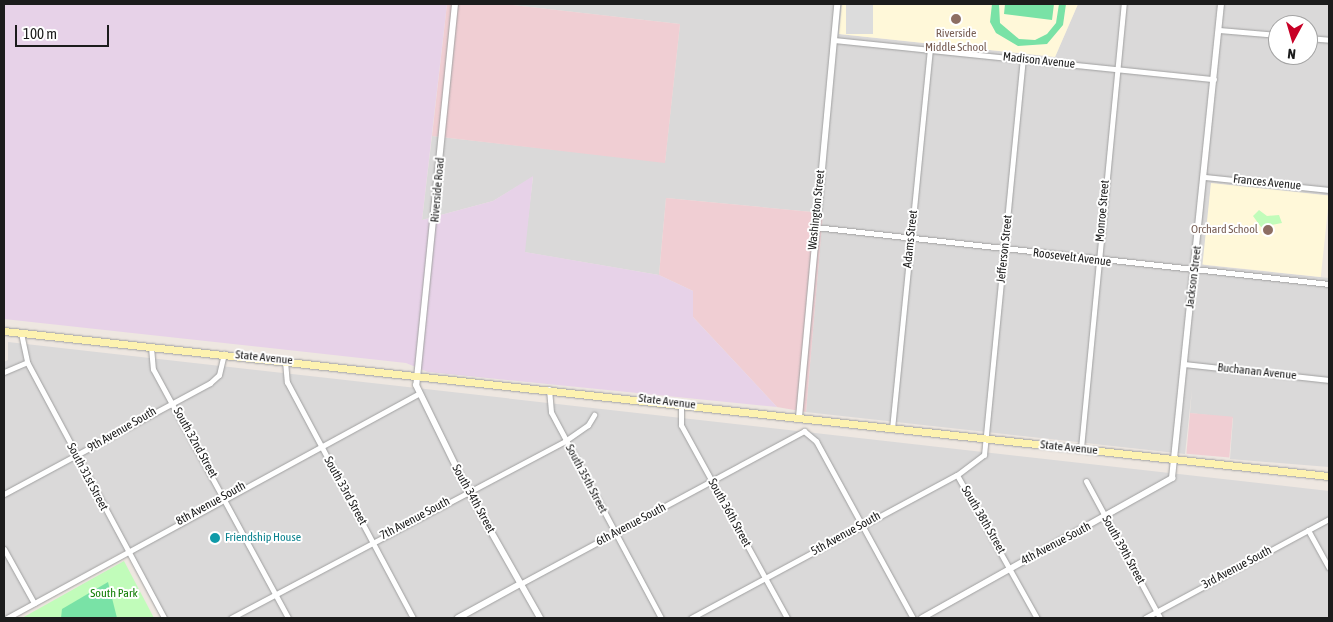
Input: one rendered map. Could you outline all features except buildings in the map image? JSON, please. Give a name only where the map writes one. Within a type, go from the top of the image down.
[{"type":"main road","name":"State Avenue","points":[[4,331],[285,360],[1329,476]]},
{"type":"street","name":"Riverside Road","points":[[416,376],[434,238],[455,4]]},
{"type":"street","name":"Washington Street","points":[[799,417],[837,4]]},
{"type":"street","name":"Monroe Street","points":[[1081,448],[1124,4]]},
{"type":"street","name":"Jackson Street","points":[[1176,460],[1221,4]]},
{"type":"street","points":[[1219,30],[1268,34]]},
{"type":"street","name":"Madison Avenue","points":[[834,40],[1214,79]]},
{"type":"street","name":"Adams Street","points":[[892,428],[930,50]]},
{"type":"street","name":"Jefferson Street","points":[[985,439],[1023,59]]},
{"type":"street","name":"Frances Avenue","points":[[1205,177],[1329,190]]},
{"type":"street","name":"Roosevelt Avenue","points":[[815,227],[1099,261],[1329,284]]},
{"type":"street","name":"South 31st Street","points":[[21,333],[27,362],[76,457],[164,618]]},
{"type":"street","name":"South 32nd Street","points":[[151,347],[150,362],[288,618]]},
{"type":"street","name":"9th Avenue South","points":[[4,494],[76,457],[216,378],[224,354]]},
{"type":"street","name":"South 33rd Street","points":[[285,360],[287,382],[414,618]]},
{"type":"street","points":[[4,372],[27,362]]},
{"type":"street","name":"Buchanan Avenue","points":[[1184,364],[1329,380]]},
{"type":"street","name":"South 34th Street","points":[[416,376],[417,394],[468,492],[540,618]]},
{"type":"street","name":"South 35th Street","points":[[549,389],[551,412],[661,618]]},
{"type":"street","name":"8th Avenue South","points":[[7,618],[224,497],[417,394]]},
{"type":"street","name":"South 36th Street","points":[[681,404],[681,425],[787,618]]},
{"type":"street","name":"7th Avenue South","points":[[232,618],[374,541],[566,441],[588,425],[594,415]]},
{"type":"street","name":"6th Avenue South","points":[[458,618],[804,431],[816,441],[862,524]]},
{"type":"street","name":"5th Avenue South","points":[[691,618],[980,462],[985,439]]},
{"type":"street","name":"4th Avenue South","points":[[922,618],[1170,482],[1176,460]]},
{"type":"street","name":"South 38th Street","points":[[957,475],[1037,618]]},
{"type":"street","name":"South 39th Street","points":[[1086,481],[1160,618]]},
{"type":"street","name":"3rd Avenue South","points":[[1145,618],[1329,519]]},
{"type":"street","points":[[862,524],[913,618]]},
{"type":"street","points":[[1308,530],[1329,568]]},
{"type":"street","points":[[4,549],[34,603]]},
{"type":"shaded area","points":[[4,4],[447,4],[422,220],[493,201],[533,176],[525,252],[659,275],[693,291],[693,317],[777,407],[428,372],[406,363],[4,319]]},
{"type":"shaded area","points":[[447,4],[504,4],[680,24],[665,163],[432,136]]},
{"type":"shaded area","points":[[504,4],[842,4],[839,34],[1055,57],[1078,4],[1329,4],[1329,196],[1211,183],[1204,265],[1329,278],[1329,467],[1230,459],[1233,418],[1190,413],[1192,389],[1185,454],[806,412],[823,213],[666,198],[659,275],[524,252],[533,177],[493,201],[422,220],[432,136],[665,162],[680,24]]},
{"type":"shaded area","name":"Riverside Middle School","points":[[842,4],[1078,4],[1055,57],[839,34]]},
{"type":"shaded area","points":[[846,4],[873,4],[873,34],[846,34]]},
{"type":"shaded area","name":"Orchard School","points":[[1211,183],[1329,195],[1321,277],[1202,265]]},
{"type":"shaded area","points":[[666,198],[823,213],[806,412],[777,407],[693,317],[693,291],[659,275]]},
{"type":"shaded area","points":[[8,342],[1329,491],[1329,618],[165,618],[126,550],[4,618],[4,362],[8,360]]},
{"type":"shaded area","points":[[1190,413],[1233,417],[1229,458],[1186,454]]},
{"type":"green space","points":[[992,4],[999,4],[1000,23],[1019,39],[1035,40],[1047,34],[1056,23],[1059,4],[1066,4],[1063,25],[1047,44],[1018,46],[996,33],[990,22]]},
{"type":"green space","points":[[1005,4],[1054,4],[1052,20],[1004,14]]},
{"type":"green space","points":[[1259,210],[1267,216],[1279,215],[1282,223],[1261,227],[1253,216]]},
{"type":"green space","name":"South Park","points":[[124,561],[154,618],[22,618]]},
{"type":"green space","points":[[108,582],[117,618],[61,618],[62,609]]},
{"type":"place","name":"Riverside Middle School","points":[[956,19]]},
{"type":"place","name":"Orchard School","points":[[1268,230]]},
{"type":"place","name":"Friendship House","points":[[215,538]]}]
